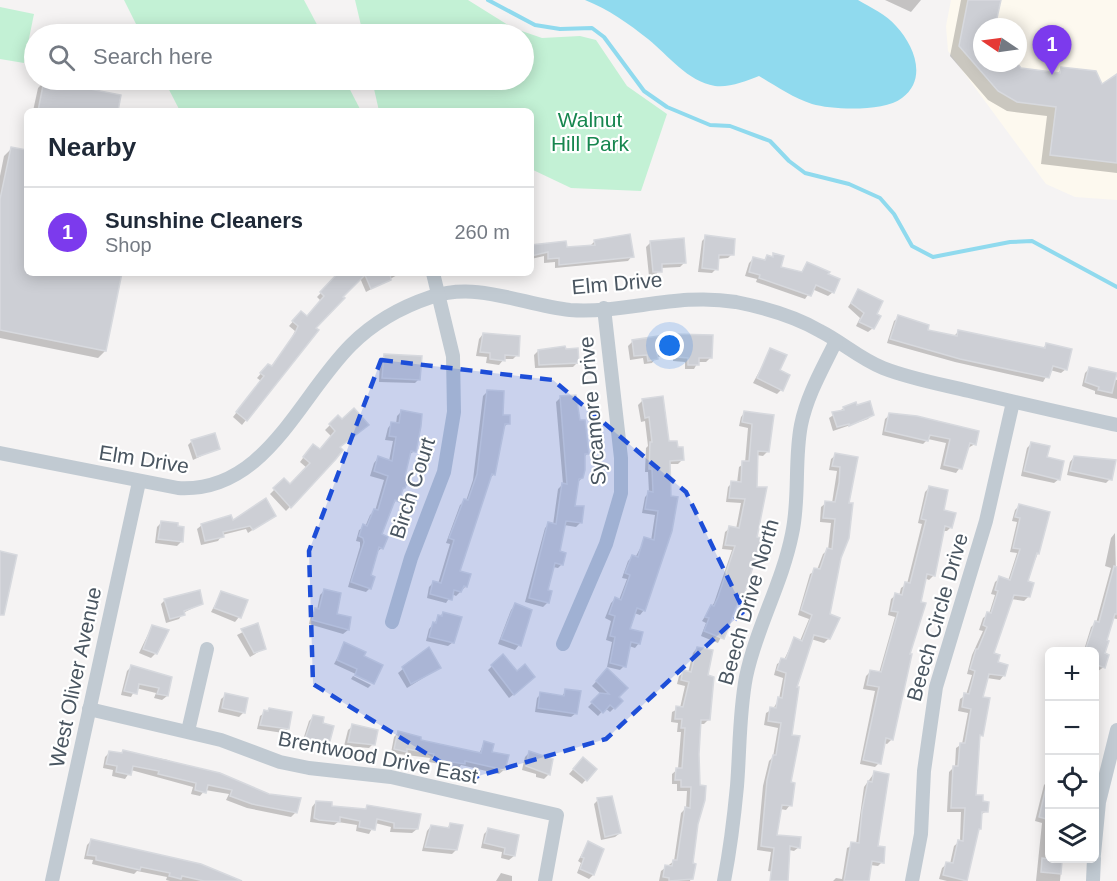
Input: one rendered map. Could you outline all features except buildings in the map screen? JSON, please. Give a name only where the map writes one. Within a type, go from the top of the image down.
[{"type":"street","name":"Birch Court","points":[[392,622],[411,558],[444,472],[451,436],[455,384],[453,356],[434,276]]},
{"type":"street","name":"Elm Drive","points":[[0,453],[177,488],[197,488],[222,482],[245,471],[262,455],[339,358],[360,336],[402,309],[439,295],[462,291],[508,297],[555,308],[604,308],[679,299],[735,302],[796,318],[866,361],[884,369],[1013,402],[1117,425]]},
{"type":"street","name":"Sycamore Drive","points":[[563,644],[606,544],[621,493],[621,458],[604,308]]},
{"type":"street","name":"Beech Drive North","points":[[724,881],[737,785],[739,719],[747,674],[756,641],[781,581],[792,534],[798,493],[801,423],[818,378],[836,341]]},
{"type":"street","name":"Beech Circle Drive","points":[[912,881],[921,834],[924,771],[936,687],[986,521],[1013,402]]},
{"type":"street","name":"West Oliver Avenue","points":[[52,879],[138,482]]},
{"type":"street","points":[[188,731],[207,649]]},
{"type":"street","name":"Brentwood Drive East","points":[[89,709],[188,731],[242,747],[280,762],[309,768],[390,777],[556,815],[545,881]]},
{"type":"street","points":[[1099,811],[1117,730]]},
{"type":"street","points":[[1093,881],[1094,863]]},
{"type":"street","points":[[52,879],[68,881]]},
{"type":"highlighted area","points":[[381,360],[553,380],[686,492],[744,611],[606,739],[468,779],[313,684],[309,551]]},
{"type":"shaded area","points":[[951,0],[1117,0],[1117,200],[1075,197],[1046,184],[948,51],[946,26]]},
{"type":"green space","points":[[124,0],[304,0],[317,24],[136,24]]},
{"type":"green space","name":"Walnut Hill Park","points":[[355,0],[468,0],[507,24],[361,24]]},
{"type":"green space","points":[[0,7],[34,14],[32,24],[24,24],[24,63],[0,59]]},
{"type":"green space","name":"Walnut Hill Park","points":[[534,35],[542,38],[580,36],[596,40],[627,86],[667,114],[641,191],[571,188],[534,170],[534,108],[378,108],[374,90],[534,90]]},
{"type":"green space","points":[[169,90],[350,90],[359,108],[178,108]]},
{"type":"water","points":[[585,0],[858,0],[888,18],[902,34],[916,62],[915,81],[910,90],[894,103],[871,108],[832,108],[812,104],[791,95],[759,76],[732,85],[715,86],[696,79],[633,28],[610,12]]},
{"type":"waterway","points":[[488,0],[533,24]]},
{"type":"waterway","points":[[534,24],[560,29],[592,28],[604,37],[644,91],[667,107],[710,125],[730,126],[770,141],[789,161],[805,173],[849,184],[880,198],[894,214],[912,246],[933,257],[1010,242],[1032,241],[1117,287]]},
{"type":"place","name":"Sunshine Cleaners","points":[[1052,75]]}]
